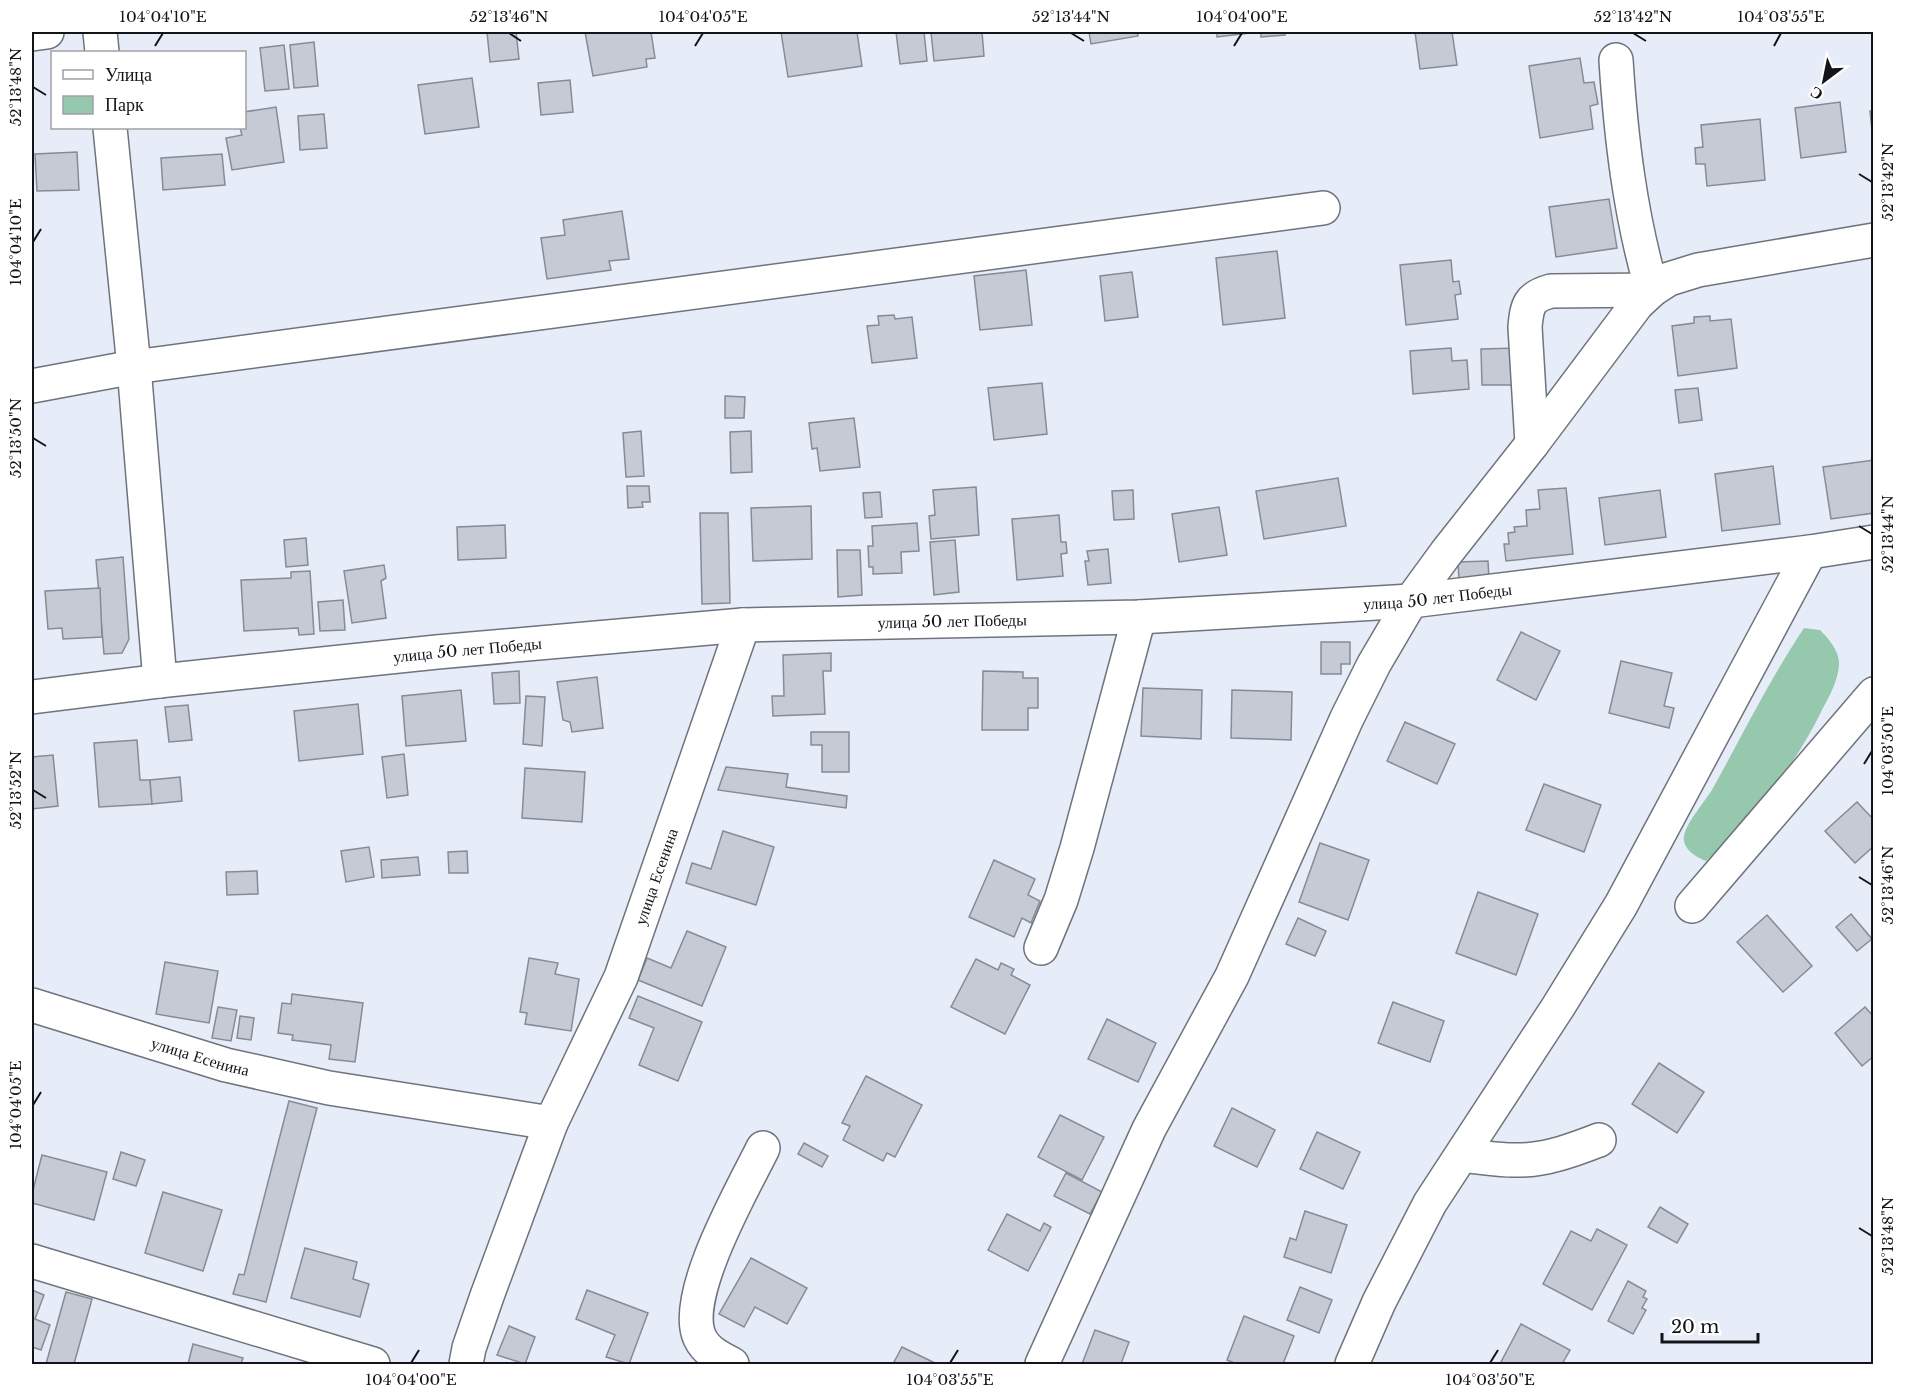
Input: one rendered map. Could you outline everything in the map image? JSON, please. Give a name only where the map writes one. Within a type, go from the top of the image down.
[{"type":"street","points":[[32,34],[47,32]]},
{"type":"street","points":[[100,32],[102,51]]},
{"type":"street","points":[[1616,60],[1621,130],[1629,192],[1652,290]]},
{"type":"street","points":[[110,129],[134,367],[159,681]]},
{"type":"street","points":[[32,386],[134,367],[1323,208]]},
{"type":"street","points":[[1042,1365],[1149,1129],[1232,976],[1347,718],[1374,664],[1411,601],[1446,553],[1532,444],[1637,304],[1652,290],[1669,279],[1698,270],[1874,240]]},
{"type":"street","points":[[1532,444],[1525,327],[1533,298],[1551,291],[1652,290]]},
{"type":"street","name":"улица 50 лет Победы","points":[[32,697],[159,681],[437,652],[742,625],[1139,617],[1411,601],[1810,552],[1874,542]]},
{"type":"street","points":[[1352,1365],[1379,1302],[1430,1203],[1558,1007],[1621,905],[1810,552]]},
{"type":"street","points":[[1041,948],[1061,900],[1077,848],[1139,617]]},
{"type":"street","name":"улица Есенина","points":[[466,1365],[469,1348],[494,1275],[551,1123],[621,977],[742,625]]},
{"type":"street","points":[[1692,906],[1874,694]]},
{"type":"street","name":"улица Есенина","points":[[32,1005],[226,1065],[329,1088],[551,1123]]},
{"type":"street","points":[[1462,1155],[1508,1160],[1541,1158],[1573,1150],[1599,1140]]},
{"type":"street","points":[[732,1365],[706,1347],[700,1338],[696,1318],[697,1304],[709,1260],[763,1148]]},
{"type":"street","points":[[32,1261],[373,1365]]},
{"type":"green space","points":[[1804,628],[1820,630],[1836,651],[1839,665],[1833,687],[1812,729],[1786,771],[1741,827],[1706,861],[1687,849],[1684,841],[1686,830],[1713,788],[1768,687]]},
{"type":"building","points":[[487,32],[516,32],[519,59],[490,62]]},
{"type":"building","points":[[585,32],[651,32],[655,58],[646,59],[647,67],[593,76]]},
{"type":"building","points":[[781,32],[857,32],[862,66],[788,77]]},
{"type":"building","points":[[896,32],[924,32],[927,61],[900,64]]},
{"type":"building","points":[[931,32],[982,32],[984,56],[934,61]]},
{"type":"building","points":[[1089,32],[1137,32],[1138,36],[1091,44]]},
{"type":"building","points":[[1217,32],[1258,32],[1217,37]]},
{"type":"building","points":[[1261,32],[1285,32],[1285,35],[1261,37]]},
{"type":"building","points":[[1415,32],[1452,32],[1457,65],[1420,69]]},
{"type":"building","points":[[314,42],[318,86],[294,88],[290,45]]},
{"type":"building","points":[[284,45],[289,89],[265,91],[260,48]]},
{"type":"building","points":[[1580,58],[1584,83],[1594,82],[1598,104],[1590,106],[1593,129],[1540,138],[1529,66]]},
{"type":"building","points":[[472,78],[479,127],[425,134],[418,85]]},
{"type":"building","points":[[570,80],[573,112],[541,115],[538,83]]},
{"type":"building","points":[[1840,102],[1846,152],[1801,158],[1795,108]]},
{"type":"building","points":[[276,107],[284,162],[232,170],[226,138],[242,135],[240,129],[246,129],[246,112]]},
{"type":"building","points":[[1870,111],[1874,111],[1874,149]]},
{"type":"building","points":[[324,114],[327,148],[300,150],[298,116]]},
{"type":"building","points":[[1760,119],[1765,180],[1707,186],[1705,164],[1696,164],[1695,148],[1703,147],[1701,125]]},
{"type":"building","points":[[77,152],[79,190],[37,191],[35,154]]},
{"type":"building","points":[[222,154],[225,185],[163,190],[161,158]]},
{"type":"building","points":[[1609,199],[1617,248],[1556,257],[1549,207]]},
{"type":"building","points":[[622,211],[629,259],[609,261],[611,270],[547,279],[541,238],[565,235],[563,220]]},
{"type":"building","points":[[1277,251],[1285,318],[1223,325],[1216,258]]},
{"type":"building","points":[[1451,260],[1453,282],[1459,281],[1461,294],[1455,295],[1458,319],[1406,325],[1400,265]]},
{"type":"building","points":[[1026,270],[1032,325],[980,330],[974,276]]},
{"type":"building","points":[[1132,272],[1138,317],[1105,321],[1100,276]]},
{"type":"building","points":[[894,315],[895,319],[912,317],[917,358],[872,363],[867,326],[879,325],[878,316]]},
{"type":"building","points":[[1710,316],[1710,321],[1731,319],[1737,368],[1678,376],[1672,326],[1694,323],[1694,317]]},
{"type":"building","points":[[1451,348],[1452,361],[1467,360],[1469,389],[1413,394],[1410,351]]},
{"type":"building","points":[[1518,348],[1518,385],[1482,385],[1481,349]]},
{"type":"building","points":[[1042,383],[1047,434],[994,440],[988,388]]},
{"type":"building","points":[[1698,388],[1702,420],[1679,423],[1675,390]]},
{"type":"building","points":[[725,396],[745,397],[744,418],[725,418]]},
{"type":"building","points":[[854,418],[860,467],[820,471],[817,448],[812,449],[809,423]]},
{"type":"building","points":[[641,431],[644,476],[626,477],[623,433]]},
{"type":"building","points":[[751,431],[752,472],[731,473],[730,432]]},
{"type":"building","points":[[1874,460],[1874,513],[1831,519],[1823,467]]},
{"type":"building","points":[[1773,466],[1780,524],[1722,531],[1715,474]]},
{"type":"building","points":[[1338,478],[1346,526],[1264,539],[1256,491]]},
{"type":"building","points":[[627,486],[649,486],[650,502],[642,502],[643,507],[628,508]]},
{"type":"building","points":[[976,487],[979,535],[931,539],[929,516],[935,515],[933,490]]},
{"type":"building","points":[[1566,488],[1573,554],[1506,561],[1504,544],[1509,544],[1508,533],[1515,532],[1514,527],[1527,526],[1526,510],[1540,509],[1538,490]]},
{"type":"building","points":[[1133,490],[1134,519],[1114,520],[1112,491]]},
{"type":"building","points":[[1660,490],[1666,537],[1605,545],[1599,498]]},
{"type":"building","points":[[880,492],[882,517],[865,518],[863,493]]},
{"type":"building","points":[[811,506],[812,559],[753,561],[751,508]]},
{"type":"building","points":[[1219,507],[1227,555],[1179,562],[1172,514]]},
{"type":"building","points":[[700,513],[728,513],[730,603],[702,604]]},
{"type":"building","points":[[1059,515],[1061,542],[1066,542],[1067,553],[1061,554],[1063,576],[1017,580],[1012,519]]},
{"type":"building","points":[[917,523],[919,551],[901,552],[902,573],[873,574],[873,567],[869,567],[868,546],[873,546],[872,526]]},
{"type":"building","points":[[505,525],[506,558],[458,560],[457,527]]},
{"type":"building","points":[[306,538],[308,565],[286,567],[284,540]]},
{"type":"building","points":[[955,540],[959,592],[934,595],[930,542]]},
{"type":"building","points":[[1108,549],[1111,583],[1088,585],[1085,561],[1089,561],[1087,551]]},
{"type":"building","points":[[837,550],[860,550],[862,595],[838,597]]},
{"type":"building","points":[[123,557],[129,639],[122,653],[104,654],[96,560]]},
{"type":"building","points":[[1488,561],[1489,579],[1459,580],[1458,562]]},
{"type":"building","points":[[384,565],[386,578],[381,581],[386,618],[352,623],[344,571]]},
{"type":"building","points":[[310,571],[314,634],[299,635],[298,628],[244,631],[241,580],[291,578],[291,572]]},
{"type":"building","points":[[100,588],[102,637],[63,639],[62,628],[48,629],[45,591]]},
{"type":"building","points":[[343,600],[345,630],[320,631],[318,602]]},
{"type":"building","points":[[1521,632],[1560,651],[1536,700],[1497,680]]},
{"type":"building","points":[[1321,642],[1350,642],[1350,664],[1341,664],[1341,674],[1321,674]]},
{"type":"building","points":[[831,653],[831,671],[823,671],[825,714],[773,716],[772,696],[784,696],[783,655]]},
{"type":"building","points":[[1621,661],[1672,673],[1664,706],[1674,708],[1669,728],[1609,713]]},
{"type":"building","points":[[519,671],[520,703],[494,704],[492,673]]},
{"type":"building","points":[[983,671],[1023,672],[1023,678],[1038,678],[1038,708],[1028,708],[1028,730],[982,730]]},
{"type":"building","points":[[597,677],[603,728],[572,732],[570,722],[563,720],[557,682]]},
{"type":"building","points":[[1143,688],[1202,690],[1201,739],[1141,736]]},
{"type":"building","points":[[461,690],[466,741],[406,746],[402,696]]},
{"type":"building","points":[[1232,690],[1292,692],[1291,740],[1231,738]]},
{"type":"building","points":[[526,696],[545,697],[542,746],[523,744]]},
{"type":"building","points":[[358,704],[363,754],[299,761],[294,711]]},
{"type":"building","points":[[188,705],[192,740],[169,742],[165,707]]},
{"type":"building","points":[[1405,722],[1455,744],[1437,784],[1387,761]]},
{"type":"building","points":[[811,732],[849,732],[849,772],[822,772],[822,745],[811,745]]},
{"type":"building","points":[[137,740],[140,780],[150,780],[152,804],[99,807],[94,743]]},
{"type":"building","points":[[404,754],[408,795],[387,798],[382,757]]},
{"type":"building","points":[[53,755],[58,806],[32,809],[32,757]]},
{"type":"building","points":[[726,767],[788,774],[786,787],[847,796],[846,808],[718,790]]},
{"type":"building","points":[[525,768],[585,772],[582,822],[522,818]]},
{"type":"building","points":[[180,777],[182,801],[152,804],[150,780]]},
{"type":"building","points":[[1544,784],[1601,805],[1584,852],[1526,830]]},
{"type":"building","points":[[1857,802],[1874,820],[1874,846],[1855,863],[1825,831]]},
{"type":"building","points":[[723,831],[774,847],[756,905],[686,883],[692,863],[711,869]]},
{"type":"building","points":[[1320,843],[1369,860],[1348,920],[1299,902]]},
{"type":"building","points":[[369,847],[374,877],[346,882],[341,851]]},
{"type":"building","points":[[467,851],[468,873],[449,873],[448,852]]},
{"type":"building","points":[[418,857],[420,875],[382,878],[381,860]]},
{"type":"building","points":[[994,860],[1035,879],[1028,895],[1040,901],[1031,923],[1022,918],[1014,937],[969,917]]},
{"type":"building","points":[[257,871],[258,894],[227,895],[226,872]]},
{"type":"building","points":[[1478,892],[1538,914],[1516,975],[1456,953]]},
{"type":"building","points":[[1851,914],[1872,939],[1857,951],[1836,927]]},
{"type":"building","points":[[1767,915],[1812,966],[1783,992],[1737,942]]},
{"type":"building","points":[[1298,918],[1326,931],[1315,956],[1286,944]]},
{"type":"building","points":[[687,931],[726,947],[702,1006],[638,980],[647,958],[671,968]]},
{"type":"building","points":[[529,958],[558,963],[555,974],[579,979],[571,1031],[525,1024],[527,1013],[520,1012]]},
{"type":"building","points":[[976,959],[998,970],[1001,963],[1014,969],[1011,975],[1030,985],[1005,1034],[951,1007]]},
{"type":"building","points":[[165,962],[218,971],[209,1023],[156,1014]]},
{"type":"building","points":[[292,994],[363,1003],[355,1062],[329,1059],[331,1045],[292,1040],[293,1035],[278,1033],[282,1003],[291,1004]]},
{"type":"building","points":[[638,996],[702,1022],[678,1081],[639,1065],[654,1028],[629,1018]]},
{"type":"building","points":[[1393,1002],[1444,1021],[1430,1062],[1378,1043]]},
{"type":"building","points":[[218,1007],[237,1010],[231,1041],[212,1038]]},
{"type":"building","points":[[1865,1007],[1874,1017],[1874,1056],[1862,1066],[1835,1033]]},
{"type":"building","points":[[240,1016],[254,1018],[251,1040],[237,1038]]},
{"type":"building","points":[[1107,1019],[1156,1043],[1138,1082],[1088,1059]]},
{"type":"building","points":[[1659,1063],[1704,1092],[1677,1133],[1632,1104]]},
{"type":"building","points":[[866,1076],[922,1105],[895,1157],[887,1153],[883,1161],[843,1140],[850,1126],[842,1123]]},
{"type":"building","points":[[289,1101],[317,1108],[266,1302],[233,1294],[239,1274],[244,1275]]},
{"type":"building","points":[[1232,1108],[1275,1130],[1257,1167],[1214,1146]]},
{"type":"building","points":[[1060,1115],[1104,1137],[1082,1180],[1038,1157]]},
{"type":"building","points":[[1317,1132],[1360,1152],[1343,1189],[1300,1169]]},
{"type":"building","points":[[804,1143],[828,1156],[822,1167],[798,1154]]},
{"type":"building","points":[[121,1152],[145,1160],[136,1186],[113,1179]]},
{"type":"building","points":[[42,1155],[107,1172],[94,1220],[32,1203],[32,1194]]},
{"type":"building","points":[[1066,1173],[1102,1192],[1090,1214],[1054,1196]]},
{"type":"building","points":[[163,1192],[222,1210],[203,1271],[145,1253]]},
{"type":"building","points":[[1660,1207],[1688,1224],[1677,1243],[1648,1227]]},
{"type":"building","points":[[1305,1211],[1347,1225],[1331,1273],[1284,1257],[1290,1238],[1296,1240]]},
{"type":"building","points":[[1007,1214],[1040,1231],[1044,1223],[1051,1227],[1028,1271],[988,1250]]},
{"type":"building","points":[[1597,1229],[1627,1245],[1592,1310],[1543,1284],[1571,1231],[1591,1241]]},
{"type":"building","points":[[305,1248],[357,1262],[353,1279],[369,1284],[360,1317],[291,1298]]},
{"type":"building","points":[[751,1258],[807,1288],[787,1324],[755,1307],[744,1327],[719,1314]]},
{"type":"building","points":[[1628,1281],[1646,1291],[1643,1297],[1647,1299],[1642,1308],[1646,1310],[1633,1334],[1608,1321]]},
{"type":"building","points":[[1300,1287],[1332,1300],[1319,1333],[1287,1320]]},
{"type":"building","points":[[32,1290],[44,1295],[35,1319],[50,1325],[41,1350],[32,1347]]},
{"type":"building","points":[[587,1290],[648,1313],[629,1364],[606,1357],[615,1335],[576,1319]]},
{"type":"building","points":[[66,1292],[92,1299],[74,1364],[46,1364]]},
{"type":"building","points":[[1244,1316],[1294,1336],[1283,1364],[1237,1364],[1227,1360]]},
{"type":"building","points":[[1521,1324],[1570,1350],[1562,1364],[1505,1364],[1501,1362]]},
{"type":"building","points":[[509,1326],[535,1337],[525,1364],[497,1355]]},
{"type":"building","points":[[1095,1330],[1129,1342],[1121,1364],[1082,1364]]},
{"type":"building","points":[[193,1344],[243,1358],[241,1364],[188,1364]]},
{"type":"building","points":[[902,1347],[937,1364],[893,1364]]}]
